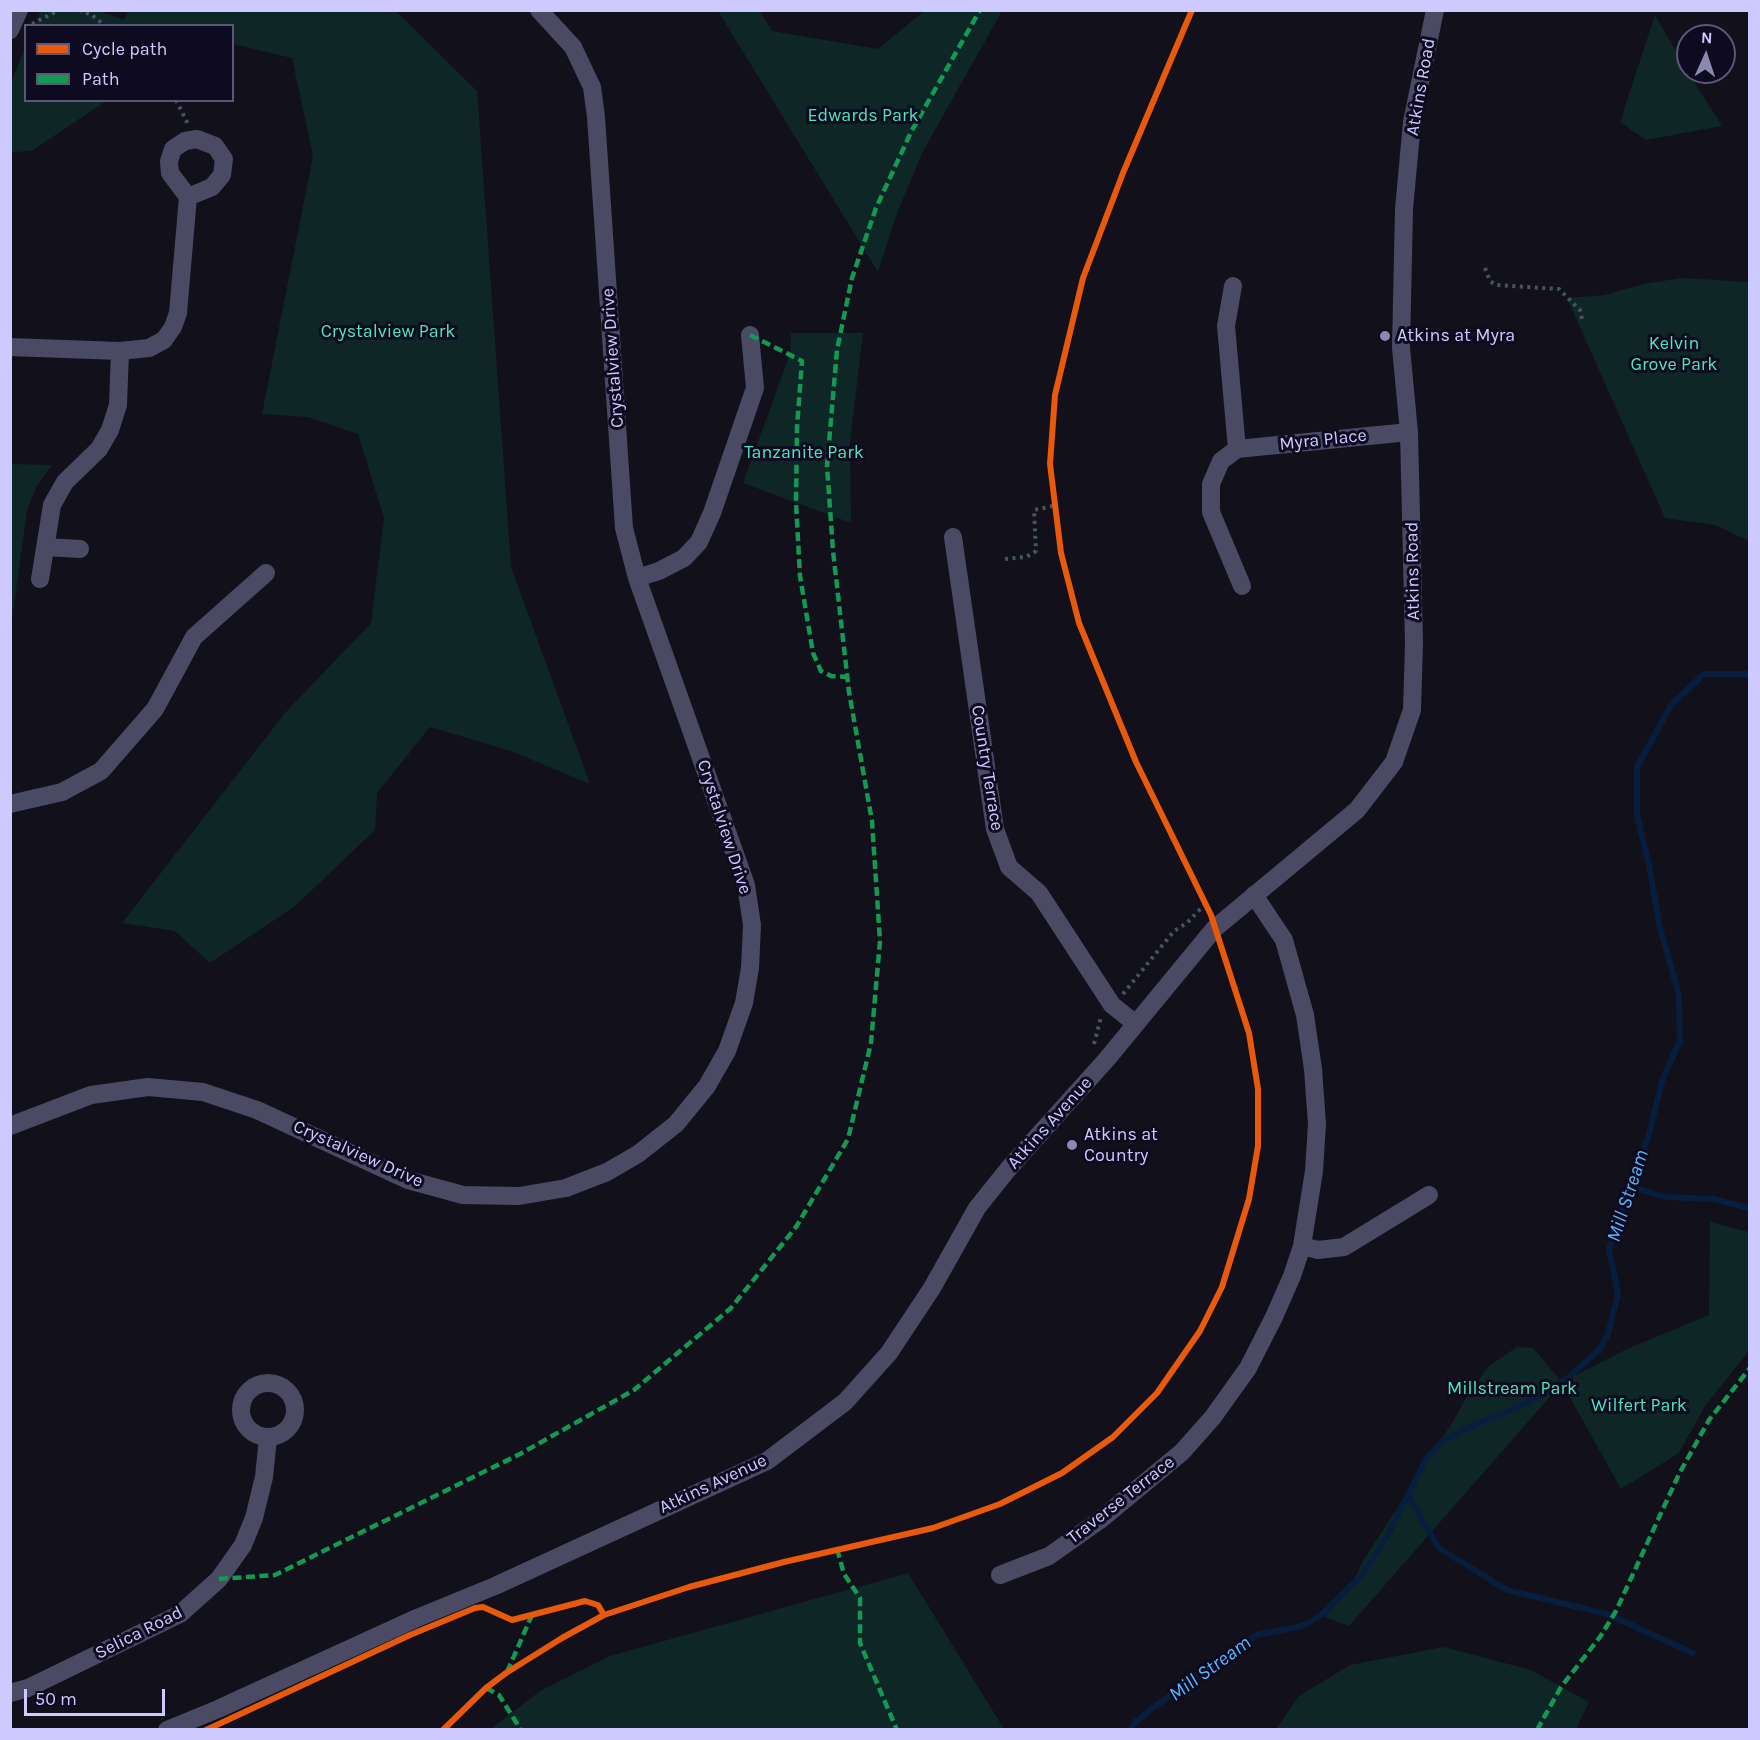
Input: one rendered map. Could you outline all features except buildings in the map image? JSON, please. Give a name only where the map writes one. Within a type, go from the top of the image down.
[{"type":"street","points":[[10,30],[19,10]]},
{"type":"street","name":"Crystalview Drive","points":[[10,1126],[91,1095],[148,1087],[203,1092],[257,1110],[408,1180],[463,1195],[519,1196],[566,1188],[607,1172],[638,1154],[676,1124],[707,1086],[727,1051],[744,1003],[750,968],[752,926],[746,885],[731,837],[637,578],[624,528],[596,117],[592,87],[573,47],[539,10]]},
{"type":"street","name":"Atkins Road","points":[[1136,1024],[1215,929],[1357,810],[1394,762],[1412,710],[1414,538],[1409,432],[1401,348],[1404,209],[1412,122],[1435,10]]},
{"type":"street","points":[[10,347],[120,351],[149,348],[164,340],[173,327],[178,313],[188,197]]},
{"type":"street","points":[[1233,286],[1226,326],[1237,449],[1221,461],[1211,484],[1211,513],[1242,586]]},
{"type":"street","points":[[637,578],[659,571],[684,558],[699,542],[712,513],[755,388],[750,335]]},
{"type":"street","points":[[40,579],[52,505],[66,482],[99,449],[110,430],[118,405],[120,351]]},
{"type":"street","name":"Myra Place","points":[[1237,449],[1409,432]]},
{"type":"street","name":"Country Terrace","points":[[953,537],[995,829],[1009,867],[1039,893],[1112,1005],[1136,1024]]},
{"type":"street","points":[[46,547],[80,549]]},
{"type":"street","points":[[10,804],[62,792],[101,771],[154,709],[194,637],[266,573]]},
{"type":"street","name":"Traverse Terrace","points":[[1000,1575],[1049,1556],[1109,1513],[1182,1452],[1213,1417],[1248,1368],[1274,1317],[1302,1246],[1314,1171],[1317,1124],[1313,1069],[1305,1015],[1284,940],[1254,895]]},
{"type":"street","name":"Atkins Avenue","points":[[167,1730],[218,1710],[417,1618],[495,1586],[767,1461],[845,1402],[889,1353],[932,1288],[977,1208],[1136,1024]]},
{"type":"street","points":[[1302,1246],[1318,1250],[1344,1247],[1429,1195]]},
{"type":"street","name":"Selica Road","points":[[10,1693],[28,1688],[180,1614],[219,1579],[243,1545],[254,1518],[264,1477],[268,1438]]},
{"type":"path","points":[[30,24],[59,10]]},
{"type":"path","points":[[79,10],[92,15],[103,24]]},
{"type":"path","points":[[177,102],[189,128]]},
{"type":"path","points":[[1485,268],[1490,281],[1496,285],[1559,289],[1580,310],[1582,319]]},
{"type":"path","points":[[1005,559],[1026,557],[1036,551],[1034,510],[1053,502],[1055,518]]},
{"type":"path","points":[[1200,894],[1215,929]]},
{"type":"path","points":[[1120,997],[1174,931],[1187,923],[1205,904]]},
{"type":"path","points":[[1091,1050],[1096,1042],[1098,1022],[1105,1011]]},
{"type":"green space","name":"Crystalview Park","points":[[41,10],[99,11],[124,20],[129,10],[396,11],[477,91],[511,567],[590,784],[511,751],[430,727],[377,793],[375,830],[294,907],[210,963],[175,931],[122,923],[285,713],[371,623],[384,518],[358,434],[308,417],[262,414],[313,156],[292,58],[234,44],[234,24],[35,24]]},
{"type":"green space","name":"Edwards Park","points":[[718,11],[760,11],[772,31],[878,49],[924,11],[1002,11],[922,153],[896,216],[878,272]]},
{"type":"green space","points":[[1655,15],[1676,51],[1676,84],[1696,84],[1722,126],[1646,140],[1620,122]]},
{"type":"green space","points":[[24,50],[24,102],[105,102],[33,150],[11,153],[11,82]]},
{"type":"green space","name":"Kelvin Grove Park","points":[[1682,278],[1749,282],[1749,541],[1715,525],[1665,518],[1567,298],[1605,295],[1643,284]]},
{"type":"green space","name":"Tanzanite Park","points":[[791,333],[863,333],[850,442],[851,523],[743,483],[790,354]]},
{"type":"green space","points":[[11,464],[52,465],[36,487],[27,511],[11,627]]},
{"type":"green space","points":[[1710,1222],[1749,1232],[1749,1351],[1705,1406],[1679,1453],[1621,1489],[1562,1383],[1349,1626],[1325,1617],[1351,1586],[1363,1561],[1469,1393],[1489,1366],[1517,1347],[1533,1348],[1562,1382],[1627,1349],[1709,1315]]},
{"type":"green space","points":[[908,1573],[1004,1729],[491,1729],[540,1691],[610,1656]]},
{"type":"green space","points":[[1444,1647],[1531,1670],[1589,1702],[1576,1729],[1276,1729],[1299,1696],[1350,1665]]},
{"type":"waterway","name":"Mill Stream","points":[[1130,1730],[1135,1722],[1207,1667],[1257,1635],[1302,1626],[1320,1616],[1362,1575],[1389,1533],[1426,1459],[1442,1442],[1531,1401],[1569,1377],[1599,1350],[1608,1334],[1618,1294],[1609,1249],[1649,1134],[1663,1078],[1680,1041],[1679,995],[1660,928],[1637,815],[1637,767],[1671,705],[1704,674],[1750,674]]},
{"type":"waterway","points":[[1631,1187],[1666,1197],[1713,1199],[1750,1208]]},
{"type":"waterway","points":[[1408,1495],[1439,1548],[1507,1590],[1607,1614],[1693,1653]]},
{"type":"marked path","points":[[219,1579],[275,1575],[520,1454],[634,1390],[731,1308],[796,1227],[848,1139],[871,1043],[880,941],[872,821],[849,692],[833,551],[827,466],[837,350],[852,278],[876,208],[911,132],[980,10]]},
{"type":"marked path","points":[[750,335],[802,361],[797,427],[796,503],[800,576],[813,653],[821,671],[831,676],[847,677]]},
{"type":"marked path","points":[[1537,1730],[1561,1687],[1600,1637],[1616,1611],[1679,1474],[1709,1420],[1750,1368]]},
{"type":"marked path","points":[[837,1549],[844,1574],[860,1598],[860,1643],[897,1730]]},
{"type":"marked path","points":[[507,1672],[532,1615]]},
{"type":"marked path","points":[[486,1688],[499,1695],[521,1730]]},
{"type":"cycle path","points":[[443,1730],[486,1688],[506,1673],[604,1615],[689,1587],[784,1562],[933,1528],[1000,1504],[1062,1473],[1113,1437],[1157,1393],[1200,1331],[1222,1287],[1249,1199],[1258,1146],[1258,1089],[1249,1033],[1211,915],[1136,762],[1079,623],[1061,553],[1050,464],[1055,395],[1083,278],[1123,173],[1192,10]]},
{"type":"cycle path","points":[[206,1730],[410,1635],[475,1608],[483,1607],[512,1620],[585,1601],[598,1605],[604,1615]]},
{"type":"place","name":"Atkins at Myra","points":[[1385,336]]},
{"type":"place","name":"Atkins at Country","points":[[1072,1145]]},
{"type":"park label","name":"Millstream Park","points":[[1512,1389]]},
{"type":"park label","name":"Wilfert Park","points":[[1639,1406]]}]
